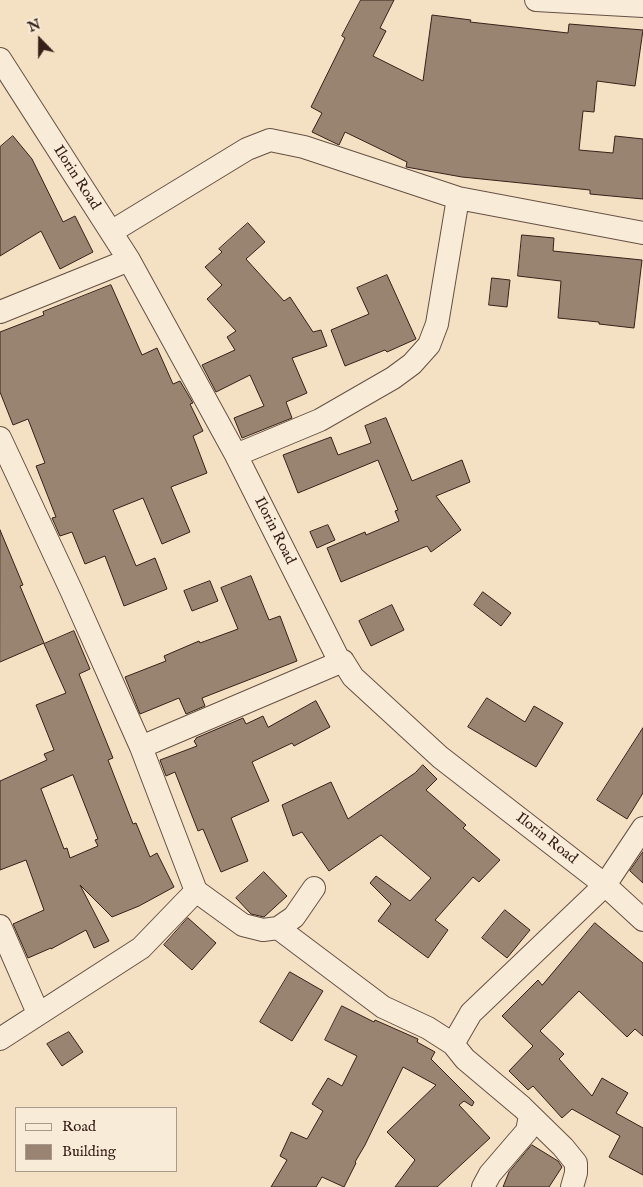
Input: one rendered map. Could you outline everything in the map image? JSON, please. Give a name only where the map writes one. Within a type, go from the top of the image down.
[{"type":"street","points":[[536,0],[643,6]]},
{"type":"street","name":"Ilorin Road","points":[[0,60],[129,260],[236,454],[340,662],[343,661],[353,677],[440,757],[605,885],[643,920]]},
{"type":"street","points":[[111,232],[247,150],[270,140],[304,147],[458,198],[643,233]]},
{"type":"street","points":[[236,454],[320,420],[393,378],[412,364],[429,345],[437,324],[458,198]]},
{"type":"street","points":[[0,312],[129,260]]},
{"type":"street","points":[[0,438],[141,747],[196,891],[243,925],[263,930],[278,928],[294,917],[314,888]]},
{"type":"street","points":[[141,747],[343,661]]},
{"type":"street","points":[[453,1044],[471,1014],[605,885],[643,828]]},
{"type":"street","points":[[0,1039],[141,948],[196,891]]},
{"type":"street","points":[[0,926],[38,1013]]},
{"type":"street","points":[[278,928],[383,1008],[428,1028],[453,1044],[465,1059],[563,1147],[576,1163],[576,1173],[572,1187]]},
{"type":"street","points":[[483,1187],[490,1174],[527,1131],[530,1116]]},
{"type":"building","points":[[361,0],[394,0],[380,28],[386,31],[373,56],[423,81],[432,15],[471,20],[470,22],[568,33],[569,24],[643,30],[635,86],[597,81],[594,112],[583,111],[579,150],[613,153],[615,136],[643,139],[643,199],[590,194],[590,190],[462,177],[406,167],[407,162],[345,132],[339,145],[312,132],[322,113],[311,107],[345,38],[342,36]]},
{"type":"building","points":[[13,136],[32,159],[63,222],[75,216],[93,252],[60,269],[41,231],[0,256],[0,147]]},
{"type":"building","points":[[248,223],[265,242],[246,259],[284,301],[290,297],[313,332],[321,330],[327,346],[292,358],[307,393],[286,402],[292,418],[242,438],[234,418],[264,406],[250,375],[216,392],[202,365],[235,350],[227,337],[236,331],[207,299],[222,285],[205,267],[222,252],[219,249]]},
{"type":"building","points":[[522,235],[554,238],[553,251],[642,260],[634,328],[558,318],[561,281],[518,276]]},
{"type":"building","points":[[387,275],[416,339],[387,352],[385,350],[345,366],[331,330],[369,314],[357,288]]},
{"type":"building","points":[[492,278],[510,280],[507,307],[489,305]]},
{"type":"building","points":[[111,285],[142,355],[157,348],[173,384],[180,381],[193,403],[190,404],[203,431],[193,436],[207,473],[171,487],[190,532],[162,544],[143,498],[113,510],[136,566],[155,558],[167,589],[124,606],[105,556],[85,564],[72,532],[60,536],[52,518],[56,517],[36,466],[45,463],[28,419],[13,425],[0,392],[0,332],[44,315],[43,312]]},
{"type":"building","points":[[386,418],[412,481],[462,460],[470,482],[436,496],[461,530],[431,552],[427,546],[341,582],[327,548],[365,532],[366,535],[399,521],[395,511],[398,510],[378,460],[298,493],[283,455],[331,437],[338,455],[371,443],[365,426]]},
{"type":"building","points":[[328,525],[335,540],[317,548],[310,532]]},
{"type":"building","points":[[0,530],[23,585],[20,586],[44,643],[0,662]]},
{"type":"building","points":[[251,576],[269,620],[280,616],[297,661],[202,698],[205,706],[186,714],[179,698],[140,714],[125,677],[166,661],[164,656],[199,641],[200,643],[238,629],[221,588]]},
{"type":"building","points":[[210,581],[218,601],[192,611],[184,591]]},
{"type":"building","points":[[483,592],[511,613],[501,626],[474,605]]},
{"type":"building","points":[[392,605],[404,630],[371,646],[359,621]]},
{"type":"building","points":[[74,631],[90,669],[79,674],[113,758],[108,760],[133,824],[136,823],[150,857],[157,853],[174,887],[139,906],[112,917],[80,885],[109,941],[94,948],[86,930],[51,949],[28,958],[13,924],[44,910],[26,860],[0,870],[0,781],[47,760],[44,754],[54,750],[36,705],[66,693],[44,644]],"holes":[[[73,775],[98,839],[95,840],[98,846],[70,858],[67,848],[64,849],[41,789]]]},
{"type":"building","points":[[487,698],[525,722],[534,706],[563,723],[536,767],[468,727]]},
{"type":"building","points":[[316,701],[330,727],[294,746],[292,743],[252,762],[269,801],[231,818],[248,861],[221,872],[203,829],[198,831],[175,772],[166,776],[160,760],[197,746],[194,741],[196,738],[243,718],[246,724],[263,716],[268,727]]},
{"type":"building","points":[[643,728],[643,793],[627,819],[597,800]]},
{"type":"building","points":[[423,765],[437,779],[426,790],[466,825],[463,828],[500,860],[479,882],[473,877],[435,920],[448,930],[428,958],[378,921],[391,904],[370,883],[376,876],[410,901],[431,878],[381,835],[329,871],[302,832],[293,836],[282,805],[331,782],[348,819],[415,773]]},
{"type":"building","points":[[643,852],[643,883],[630,871]]},
{"type":"building","points":[[264,872],[287,896],[264,917],[251,914],[236,898]]},
{"type":"building","points":[[505,910],[530,930],[507,958],[482,938]]},
{"type":"building","points":[[188,918],[216,943],[192,970],[164,945]]},
{"type":"building","points":[[595,923],[643,963],[643,1036],[635,1029],[627,1037],[579,991],[540,1031],[564,1054],[559,1059],[592,1096],[602,1078],[628,1093],[616,1113],[643,1128],[643,1175],[609,1157],[620,1136],[572,1109],[562,1118],[533,1086],[528,1090],[509,1071],[533,1046],[502,1016],[538,980],[542,985]]},
{"type":"building","points":[[290,972],[323,991],[292,1041],[260,1022]]},
{"type":"building","points":[[342,1006],[374,1022],[375,1020],[418,1039],[417,1042],[435,1052],[431,1059],[474,1102],[472,1106],[464,1101],[459,1105],[490,1138],[437,1187],[395,1187],[415,1160],[387,1132],[436,1085],[403,1067],[344,1187],[322,1177],[316,1187],[271,1187],[287,1160],[280,1156],[291,1132],[307,1139],[323,1111],[312,1104],[328,1078],[342,1086],[357,1056],[325,1040]]},
{"type":"building","points":[[69,1032],[83,1052],[62,1066],[47,1044]]},
{"type":"building","points":[[532,1145],[558,1161],[562,1167],[549,1187],[503,1187],[509,1172]]}]
